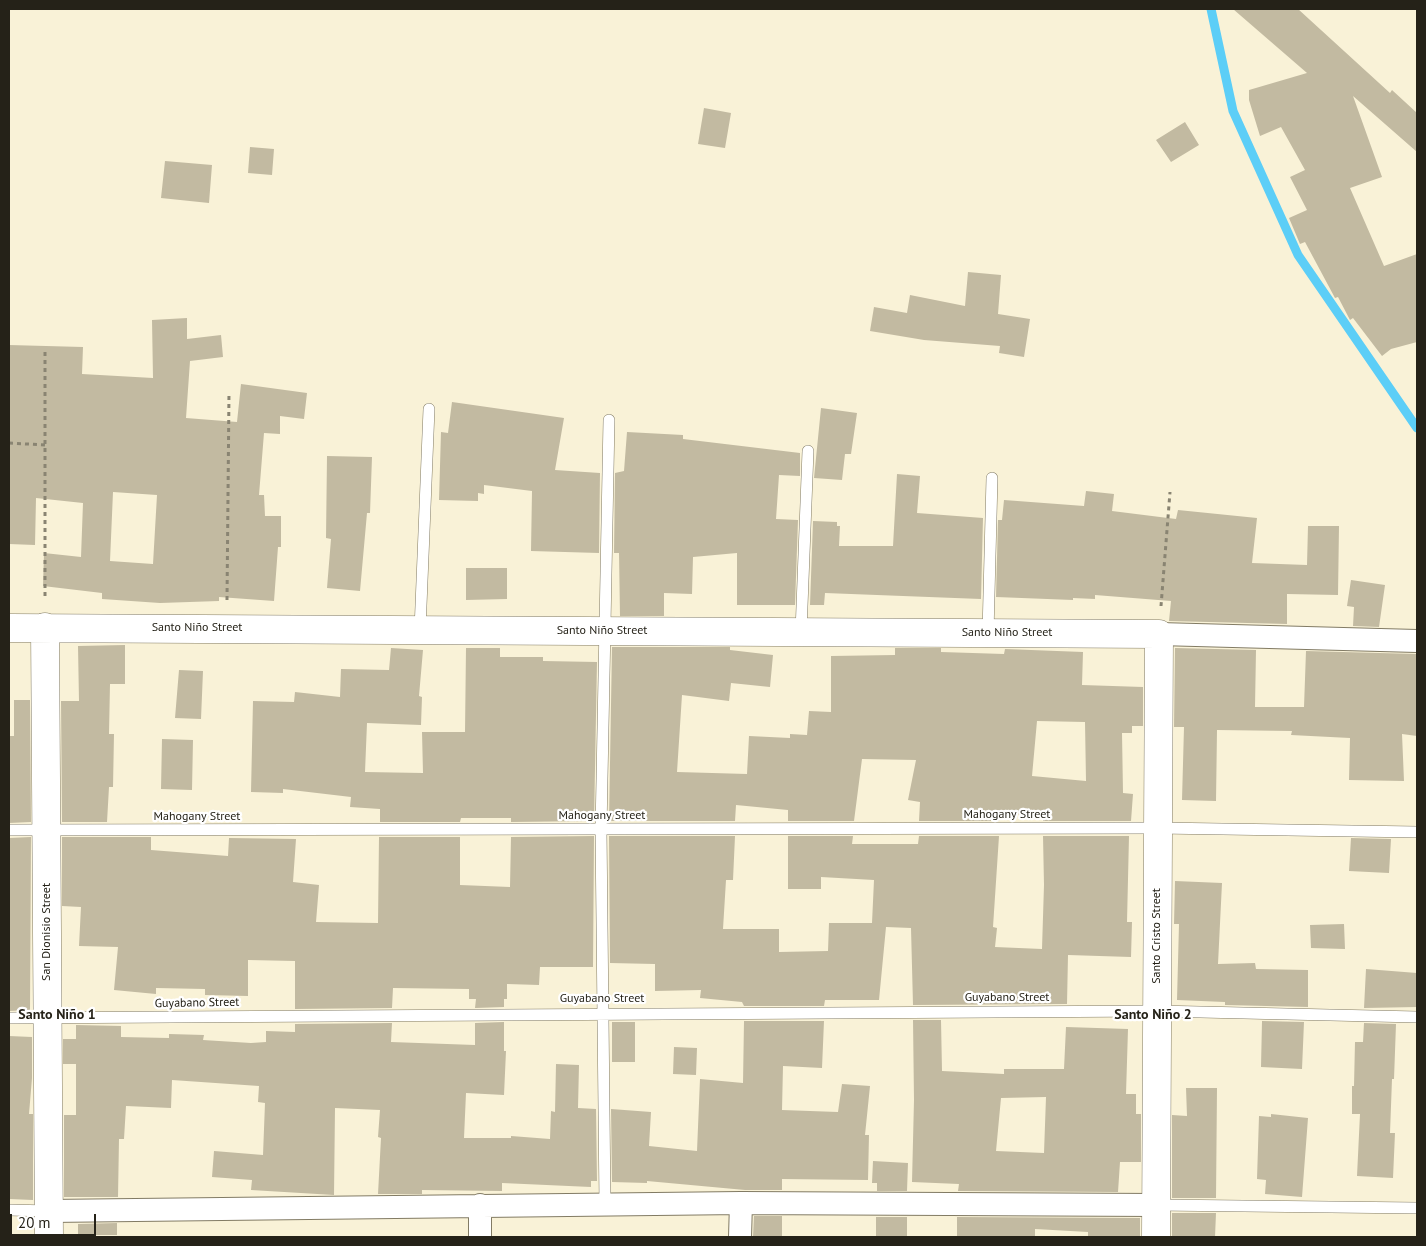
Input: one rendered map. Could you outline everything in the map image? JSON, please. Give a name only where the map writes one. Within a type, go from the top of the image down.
[{"type":"street","name":"San Dionisio Street","points":[[45,627],[49,1224]]},
{"type":"street","name":"Santo Niño Street","points":[[9,628],[1159,634]]},
{"type":"street","points":[[1159,634],[1417,641]]},
{"type":"street","name":"Santo Cristo Street","points":[[1156,1237],[1159,634]]},
{"type":"street","points":[[49,1224],[480,1205],[741,1203],[1157,1205]]},
{"type":"street","points":[[740,1237],[741,1203]]},
{"type":"street","points":[[480,1205],[480,1237]]},
{"type":"lane","points":[[420,630],[429,409]]},
{"type":"lane","points":[[605,1204],[600,830],[609,420]]},
{"type":"lane","points":[[801,632],[808,451]]},
{"type":"lane","points":[[988,633],[992,478]]},
{"type":"lane","name":"Mahogany Street","points":[[9,830],[1158,828],[1417,832]]},
{"type":"lane","name":"Guyabano Street","points":[[9,1018],[1157,1011],[1417,1017]]},
{"type":"lane","points":[[1157,1205],[1417,1208]]},
{"type":"lane","points":[[9,1210],[49,1224]]},
{"type":"path","points":[[45,352],[45,627]]},
{"type":"path","points":[[227,629],[229,392]]},
{"type":"path","points":[[9,443],[45,445]]},
{"type":"path","points":[[1159,634],[1170,492]]},
{"type":"building","points":[[1233,9],[1298,9],[1390,93],[1392,90],[1417,113],[1417,152],[1353,96],[1382,177],[1350,188],[1384,266],[1417,254],[1417,342],[1391,349],[1382,356],[1353,318],[1350,320],[1338,297],[1335,298],[1305,242],[1300,244],[1289,218],[1307,210],[1290,177],[1305,170],[1281,127],[1260,136],[1249,100],[1249,90],[1307,73]]},
{"type":"building","points":[[704,108],[731,113],[725,148],[698,144]]},
{"type":"building","points":[[1185,122],[1199,145],[1171,162],[1156,140]]},
{"type":"building","points":[[250,147],[274,149],[272,175],[248,173]]},
{"type":"building","points":[[165,161],[212,165],[209,203],[161,198]]},
{"type":"building","points":[[968,272],[1001,275],[998,314],[1030,319],[1024,357],[999,353],[1000,346],[924,340],[870,331],[874,307],[907,313],[910,295],[965,306]]},
{"type":"building","points":[[187,318],[187,339],[221,335],[223,357],[190,361],[186,418],[237,422],[241,384],[307,393],[304,419],[280,416],[280,434],[264,433],[259,495],[264,495],[265,516],[281,516],[281,547],[278,547],[274,601],[219,597],[219,601],[160,603],[102,599],[102,593],[43,586],[44,553],[81,557],[83,503],[36,498],[35,545],[9,544],[9,345],[83,347],[82,374],[153,378],[152,320]],"holes":[[[113,492],[157,495],[153,564],[110,561]]]},
{"type":"building","points":[[452,402],[564,418],[555,470],[600,473],[599,553],[531,551],[532,491],[484,485],[484,494],[478,493],[478,501],[439,500],[441,432],[448,433]]},
{"type":"building","points":[[821,408],[857,413],[851,454],[845,454],[842,480],[814,478]]},
{"type":"building","points":[[627,432],[683,435],[683,439],[800,453],[800,476],[779,475],[776,519],[798,520],[795,605],[737,605],[737,553],[693,557],[692,594],[664,593],[664,616],[620,616],[619,553],[614,553],[615,473],[624,471]]},
{"type":"building","points":[[327,456],[372,457],[370,513],[367,513],[360,591],[327,588],[331,539],[326,538]]},
{"type":"building","points":[[897,474],[920,476],[917,513],[983,518],[981,599],[825,593],[824,605],[810,605],[813,521],[837,522],[837,526],[840,526],[839,546],[893,546]]},
{"type":"building","points":[[1086,491],[1114,494],[1112,511],[1176,519],[1178,510],[1257,518],[1252,563],[1307,565],[1308,526],[1339,526],[1338,595],[1287,594],[1287,624],[1169,621],[1171,601],[1095,595],[1095,599],[1073,598],[1073,600],[996,597],[998,520],[1002,520],[1004,500],[1084,506]]},
{"type":"building","points":[[466,568],[507,568],[507,599],[466,600]]},
{"type":"building","points":[[1351,580],[1385,585],[1379,627],[1353,626],[1354,607],[1347,606]]},
{"type":"building","points":[[125,645],[125,684],[110,684],[109,734],[114,734],[113,787],[109,787],[107,822],[62,822],[61,701],[79,701],[78,646]]},
{"type":"building","points":[[612,647],[730,647],[730,650],[773,655],[770,687],[731,683],[729,701],[682,695],[677,772],[747,774],[749,736],[790,738],[790,734],[807,735],[809,711],[831,712],[831,656],[895,655],[895,648],[941,648],[941,652],[1004,654],[1005,649],[1083,652],[1082,685],[1143,687],[1143,726],[1132,726],[1132,733],[1122,733],[1123,793],[1133,794],[1131,821],[1043,821],[1043,817],[999,812],[999,821],[919,821],[920,802],[908,800],[916,760],[862,759],[854,821],[788,821],[788,810],[736,805],[735,821],[609,821]],"holes":[[[1037,721],[1085,722],[1086,781],[1032,776]]]},
{"type":"building","points":[[391,648],[423,650],[419,696],[422,697],[421,725],[367,723],[365,772],[423,773],[422,732],[465,732],[466,648],[500,648],[500,657],[543,657],[543,661],[597,662],[594,821],[511,822],[511,818],[461,818],[460,822],[380,822],[380,809],[350,807],[351,797],[283,789],[283,793],[251,792],[253,701],[294,702],[295,692],[340,697],[341,669],[389,670]]},
{"type":"building","points":[[1175,648],[1256,650],[1255,707],[1304,707],[1306,651],[1417,654],[1417,736],[1402,734],[1404,781],[1349,780],[1350,738],[1291,735],[1292,731],[1217,730],[1216,801],[1182,800],[1184,727],[1174,727]]},
{"type":"building","points":[[179,670],[203,671],[201,719],[175,718]]},
{"type":"building","points":[[14,700],[30,700],[31,822],[9,823],[9,736],[14,736]]},
{"type":"building","points":[[162,739],[193,740],[192,790],[161,789]]},
{"type":"building","points":[[594,836],[593,967],[540,967],[539,985],[507,984],[507,999],[504,999],[504,1007],[475,1008],[476,999],[469,999],[469,989],[393,988],[392,1008],[295,1009],[295,961],[248,960],[248,996],[205,995],[205,989],[156,988],[156,994],[114,990],[118,947],[79,946],[81,907],[62,906],[62,837],[151,837],[151,850],[228,856],[229,838],[296,839],[293,882],[319,885],[316,922],[378,923],[379,837],[460,837],[460,885],[510,887],[511,837]]},
{"type":"building","points":[[609,836],[735,836],[733,880],[726,880],[723,929],[779,929],[779,952],[828,951],[829,923],[872,923],[874,880],[821,877],[821,889],[788,889],[788,836],[853,836],[852,844],[918,844],[919,836],[999,836],[993,927],[997,928],[995,947],[1042,949],[1043,836],[1129,836],[1127,922],[1132,922],[1131,957],[1068,955],[1067,1004],[913,1005],[911,928],[886,927],[879,1000],[825,1000],[824,1006],[744,1006],[742,1002],[700,998],[701,990],[655,991],[655,964],[610,963]]},
{"type":"building","points":[[31,837],[30,1010],[9,1011],[9,838]]},
{"type":"building","points":[[1351,838],[1391,839],[1389,873],[1349,871]]},
{"type":"building","points":[[1175,881],[1222,883],[1218,964],[1255,963],[1256,969],[1308,970],[1308,1007],[1225,1005],[1225,1002],[1177,1000],[1179,924],[1174,924]]},
{"type":"building","points":[[1344,924],[1345,949],[1311,948],[1310,925]]},
{"type":"building","points":[[1366,969],[1417,973],[1417,1007],[1364,1008]]},
{"type":"building","points":[[913,1020],[941,1020],[942,1071],[1004,1074],[1004,1069],[1064,1069],[1066,1027],[1128,1029],[1126,1094],[1136,1094],[1136,1114],[1141,1114],[1141,1162],[1120,1162],[1118,1192],[958,1191],[959,1184],[912,1182]],"holes":[[[1046,1097],[1044,1153],[996,1151],[1001,1098]]]},
{"type":"building","points":[[744,1021],[824,1021],[822,1068],[783,1066],[782,1110],[838,1112],[842,1084],[870,1086],[865,1135],[869,1135],[868,1180],[782,1179],[782,1190],[745,1190],[647,1181],[647,1183],[612,1182],[611,1109],[651,1112],[649,1146],[697,1151],[700,1079],[743,1083]]},
{"type":"building","points":[[1262,1021],[1304,1022],[1302,1069],[1261,1067]]},
{"type":"building","points":[[504,1022],[504,1051],[506,1051],[504,1095],[466,1093],[464,1138],[511,1138],[511,1136],[550,1139],[551,1111],[555,1112],[556,1064],[579,1065],[578,1108],[596,1109],[597,1181],[591,1181],[591,1187],[502,1183],[502,1191],[422,1190],[422,1194],[378,1194],[381,1138],[378,1137],[380,1110],[335,1108],[334,1195],[251,1190],[252,1180],[212,1177],[214,1151],[263,1155],[265,1103],[258,1102],[259,1086],[172,1080],[171,1108],[126,1106],[124,1139],[119,1139],[118,1197],[64,1197],[64,1115],[76,1115],[76,1064],[63,1064],[63,1039],[76,1039],[76,1025],[121,1026],[121,1037],[169,1038],[169,1034],[204,1035],[203,1040],[251,1043],[266,1042],[266,1031],[295,1032],[295,1024],[392,1023],[391,1042],[475,1045],[475,1023]]},
{"type":"building","points":[[612,1022],[635,1022],[635,1062],[612,1062]]},
{"type":"building","points":[[1364,1023],[1396,1024],[1390,1133],[1395,1133],[1393,1178],[1357,1176],[1360,1114],[1352,1114],[1352,1086],[1354,1086],[1355,1042],[1363,1042]]},
{"type":"building","points":[[9,1036],[32,1037],[32,1078],[29,1114],[33,1114],[33,1200],[9,1199]]},
{"type":"building","points":[[674,1047],[697,1048],[696,1075],[673,1074]]},
{"type":"building","points":[[1186,1088],[1217,1088],[1216,1198],[1172,1198],[1172,1115],[1187,1116]]},
{"type":"building","points":[[1271,1114],[1308,1118],[1302,1197],[1265,1194],[1266,1180],[1257,1179],[1259,1116],[1271,1117]]},
{"type":"building","points":[[873,1161],[908,1163],[907,1191],[877,1191],[877,1183],[872,1183]]},
{"type":"building","points":[[1172,1213],[1216,1213],[1215,1237],[1172,1237]]},
{"type":"building","points":[[754,1216],[782,1216],[782,1237],[753,1237]]},
{"type":"building","points":[[876,1217],[907,1217],[907,1237],[876,1237]]},
{"type":"building","points":[[957,1217],[1140,1218],[1140,1237],[1088,1237],[1088,1232],[1035,1229],[1035,1237],[957,1237]]},
{"type":"building","points":[[117,1223],[117,1235],[78,1235],[78,1224]]},
{"type":"waterway","points":[[1211,9],[1233,111],[1298,255],[1417,428]]},
{"type":"district","name":"Santo Niño 1","points":[[57,1015]]},
{"type":"district","name":"Santo Niño 2","points":[[1153,1015]]}]
